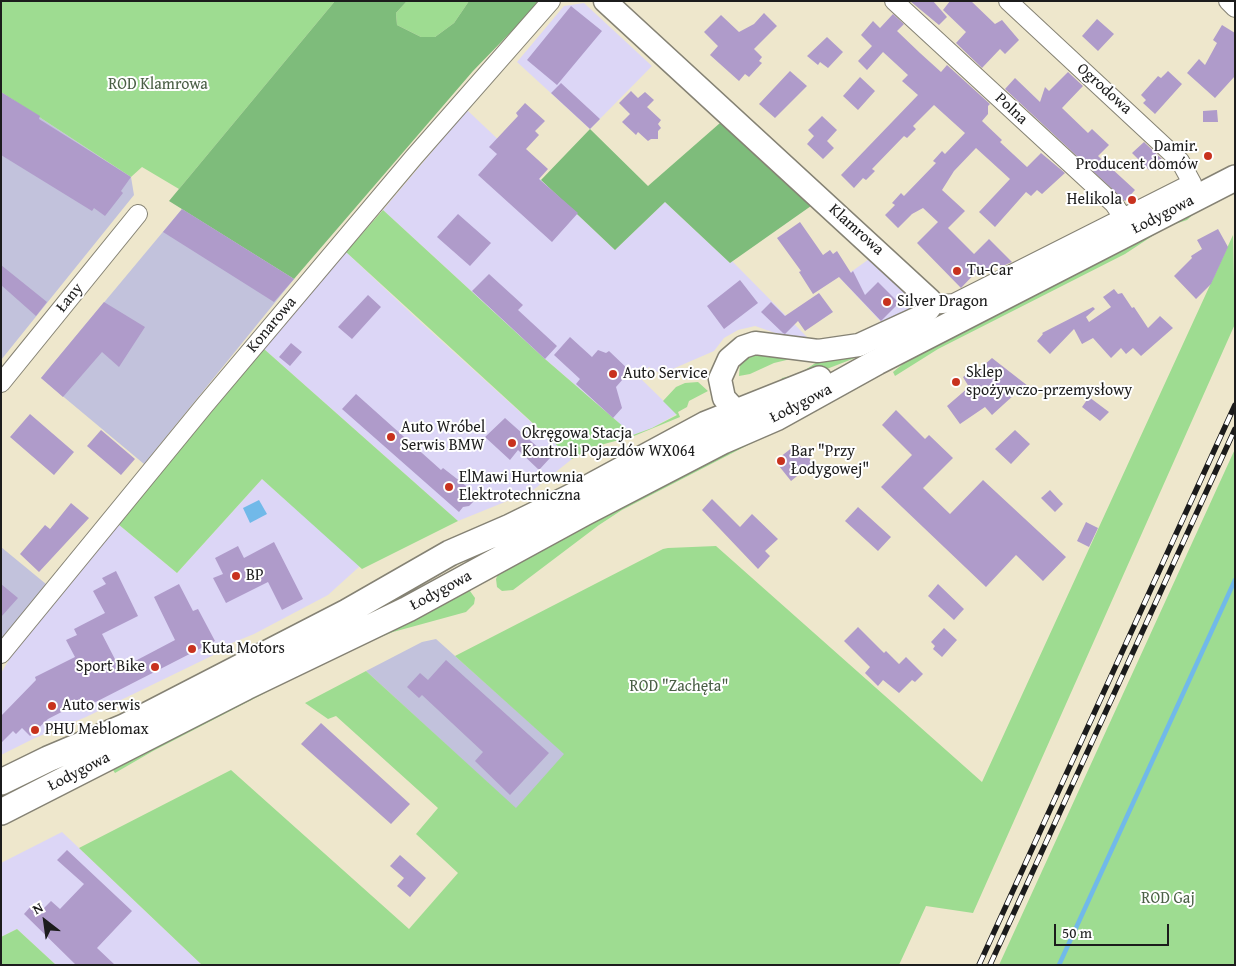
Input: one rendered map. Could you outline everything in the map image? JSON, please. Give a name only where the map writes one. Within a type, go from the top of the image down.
[{"type":"main road","name":"Łodygowa","points":[[1,812],[246,687],[408,609],[584,513],[738,422],[835,373],[877,362],[1235,178]]},
{"type":"main road","name":"Łodygowa","points":[[1,782],[48,759],[118,730],[347,612],[450,553],[510,527],[706,424],[738,422]]},
{"type":"street","name":"Konarowa","points":[[1,654],[254,346],[408,164],[551,1]]},
{"type":"street","name":"Klamrowa","points":[[605,1],[924,292],[929,298],[930,305]]},
{"type":"street","name":"Polna","points":[[894,1],[1114,204],[1124,219]]},
{"type":"street","name":"Ogrodowa","points":[[1008,1],[1180,161],[1192,183],[1124,219]]},
{"type":"street","points":[[1228,1],[1235,8]]},
{"type":"street","name":"Łany","points":[[1,383],[138,214]]},
{"type":"street","points":[[738,422],[721,390],[720,379],[729,359],[736,351],[749,344],[818,351],[859,345],[922,316],[930,305],[954,304],[1077,240],[1124,219]]},
{"type":"shaded area","points":[[584,3],[652,66],[590,129],[517,62],[564,6]]},
{"type":"shaded area","points":[[1,92],[131,177],[134,195],[1,360]]},
{"type":"shaded area","points":[[467,110],[615,250],[665,202],[730,263],[732,261],[808,338],[784,336],[755,326],[738,330],[724,338],[714,351],[661,374],[649,367],[639,377],[677,414],[652,428],[633,435],[545,359],[383,210]]},
{"type":"shaded area","points":[[182,209],[294,279],[144,464],[41,378]]},
{"type":"shaded area","points":[[346,252],[572,459],[532,491],[458,521],[264,349]]},
{"type":"shaded area","points":[[872,257],[914,294],[916,303],[916,306],[882,323],[841,279]]},
{"type":"shaded area","points":[[262,479],[360,566],[328,595],[254,634],[227,645],[230,647],[86,717],[35,738],[1,755],[1,673],[23,637],[118,524],[177,573]]},
{"type":"shaded area","points":[[1,547],[46,584],[1,640]]},
{"type":"shaded area","points":[[436,639],[565,754],[516,809],[366,671],[422,642]]},
{"type":"shaded area","points":[[62,832],[202,965],[56,965],[17,929],[1,937],[1,863]]},
{"type":"green space","name":"ROD Klamrowa","points":[[1,1],[335,1],[179,189],[142,167],[131,177],[1,92]]},
{"type":"green space","points":[[335,1],[407,1],[396,13],[397,25],[421,37],[435,37],[454,23],[469,1],[541,1],[473,71],[294,279],[169,201]]},
{"type":"green space","points":[[407,1],[469,1],[454,23],[435,37],[421,37],[397,25],[396,13]]},
{"type":"green space","points":[[720,123],[811,206],[730,263],[665,202],[615,250],[541,180],[590,129],[648,186]]},
{"type":"green space","points":[[383,210],[545,359],[633,435],[677,415],[663,401],[676,387],[685,383],[698,382],[708,391],[689,401],[687,407],[678,412],[680,417],[634,436],[593,447],[572,459],[346,252]]},
{"type":"green space","points":[[1198,210],[1187,220],[1166,227],[1125,254],[938,349],[895,376],[893,372],[919,351]]},
{"type":"green space","name":"ROD \"Zachęta\"","points":[[1233,235],[1235,324],[973,913],[926,906],[899,965],[202,965],[79,848],[231,770],[409,929],[458,873],[416,834],[438,808],[336,716],[328,719],[305,703],[366,671],[516,808],[564,754],[455,656],[668,548],[716,546],[982,782]]},
{"type":"green space","points":[[959,306],[891,344],[783,386],[779,383],[782,378],[799,374],[817,362],[818,358],[930,320]]},
{"type":"green space","points":[[264,349],[458,521],[362,569],[262,479],[177,573],[118,524]]},
{"type":"green space","points":[[760,353],[799,357],[774,363],[750,374],[739,376],[740,363],[746,357]]},
{"type":"green space","points":[[775,426],[777,430],[622,510],[599,525],[513,590],[502,591],[497,587],[496,579],[499,572]]},
{"type":"green space","name":"ROD Gaj","points":[[1235,449],[1235,965],[999,965]]},
{"type":"green space","points":[[466,591],[470,591],[475,598],[474,604],[466,612],[393,632],[344,652],[153,751],[115,773],[113,770],[122,761]]},
{"type":"green space","points":[[17,929],[56,965],[1,965],[1,937]]},
{"type":"water","points":[[259,500],[267,514],[250,523],[243,508]]},
{"type":"building","points":[[910,1],[933,1],[947,17],[939,25]]},
{"type":"building","points":[[950,1],[971,1],[995,24],[1002,20],[1019,40],[1005,54],[1000,49],[982,68],[956,43],[966,32],[943,10]]},
{"type":"building","points":[[571,6],[602,31],[557,85],[527,60]]},
{"type":"building","points":[[764,13],[777,26],[754,49],[762,57],[759,61],[762,63],[749,77],[745,74],[739,81],[710,55],[718,46],[704,32],[721,15],[739,32],[754,24]]},
{"type":"building","points":[[893,14],[904,24],[897,31],[920,53],[941,72],[947,65],[990,104],[988,106],[988,114],[982,121],[1002,140],[1000,142],[1027,167],[1041,153],[1065,173],[1042,194],[1037,190],[1031,196],[1026,192],[995,227],[979,212],[1010,179],[976,148],[954,171],[942,190],[965,211],[948,228],[974,254],[989,239],[1012,262],[1005,265],[994,265],[986,273],[981,267],[961,288],[917,243],[938,222],[923,208],[912,214],[898,228],[885,215],[895,205],[892,203],[901,193],[904,196],[936,163],[933,161],[942,151],[945,154],[965,133],[934,105],[913,126],[916,129],[907,138],[904,136],[872,169],[875,171],[866,180],[863,178],[854,188],[841,175],[918,95],[902,81],[908,75],[883,52],[867,70],[858,61],[872,46],[861,35],[873,21],[880,28]]},
{"type":"building","points":[[1097,19],[1114,34],[1098,51],[1082,36]]},
{"type":"building","points":[[1222,25],[1235,33],[1235,76],[1215,98],[1187,73],[1199,59],[1205,65],[1217,43],[1213,40]]},
{"type":"building","points":[[827,37],[843,52],[828,68],[820,62],[818,65],[807,56]]},
{"type":"building","points":[[790,71],[807,86],[775,118],[759,104]]},
{"type":"building","points":[[1168,71],[1182,84],[1155,114],[1143,103],[1146,100],[1141,95],[1158,76],[1161,78]]},
{"type":"building","points":[[1068,72],[1083,86],[1062,108],[1088,133],[1092,129],[1109,145],[1098,156],[1135,190],[1125,201],[1005,89],[1015,78],[1040,102],[1045,87],[1049,91]]},
{"type":"building","points":[[860,77],[875,91],[858,110],[843,96]]},
{"type":"building","points":[[561,83],[600,119],[590,129],[551,93]]},
{"type":"building","points":[[631,91],[638,98],[645,92],[654,100],[647,107],[661,120],[658,124],[661,128],[658,131],[658,139],[648,141],[638,132],[636,135],[622,122],[630,114],[619,103]]},
{"type":"building","points":[[1,92],[40,116],[39,119],[131,177],[121,191],[123,193],[105,216],[94,208],[92,211],[1,155]]},
{"type":"building","points":[[525,103],[545,121],[535,131],[539,135],[526,149],[548,169],[539,179],[578,213],[552,242],[478,175],[497,154],[489,147],[518,116],[516,113]]},
{"type":"building","points":[[1217,110],[1218,122],[1203,122],[1203,111]]},
{"type":"building","points":[[822,116],[837,130],[827,141],[834,148],[823,159],[807,144],[814,136],[808,130]]},
{"type":"building","points":[[1144,142],[1163,160],[1154,170],[1149,170],[1132,153]]},
{"type":"building","points":[[182,209],[294,279],[274,302],[163,232]]},
{"type":"building","points":[[458,214],[491,243],[470,266],[437,237]]},
{"type":"building","points":[[800,222],[823,255],[830,250],[833,254],[837,251],[851,273],[853,271],[865,295],[878,282],[899,303],[881,321],[839,277],[813,294],[799,272],[801,271],[777,238]]},
{"type":"building","points":[[1218,229],[1228,247],[1211,284],[1196,299],[1174,276],[1192,258],[1191,256],[1202,249],[1197,240]]},
{"type":"building","points":[[1,265],[47,302],[36,316],[1,285]]},
{"type":"building","points":[[489,274],[523,305],[518,310],[557,346],[545,359],[472,291]]},
{"type":"building","points":[[740,280],[758,303],[724,329],[707,306]]},
{"type":"building","points":[[1114,289],[1118,294],[1122,293],[1148,328],[1160,316],[1173,328],[1141,356],[1133,348],[1126,354],[1121,348],[1111,358],[1093,338],[1082,344],[1074,329],[1050,354],[1037,341],[1042,333],[1093,307],[1095,309],[1086,317],[1089,322],[1111,307],[1103,297]]},
{"type":"building","points":[[819,293],[833,312],[805,331],[798,321],[785,334],[761,312],[771,302],[785,316]]},
{"type":"building","points":[[368,295],[381,307],[352,339],[338,327]]},
{"type":"building","points":[[104,302],[145,327],[119,367],[102,352],[63,397],[41,378]]},
{"type":"building","points":[[570,337],[592,357],[598,350],[606,353],[609,351],[630,371],[616,387],[622,408],[613,418],[576,384],[580,379],[554,355]]},
{"type":"building","points":[[291,343],[302,352],[290,366],[279,357]]},
{"type":"building","points":[[992,358],[1028,386],[1019,397],[1015,394],[992,415],[985,407],[960,424],[947,406],[969,387],[963,377],[973,370],[975,373]]},
{"type":"building","points":[[356,394],[441,470],[443,468],[479,496],[469,506],[463,507],[459,512],[342,409]]},
{"type":"building","points":[[1089,397],[1109,412],[1100,421],[1082,407]]},
{"type":"building","points":[[896,410],[925,439],[929,435],[953,458],[923,488],[950,514],[983,480],[1066,557],[1043,581],[1016,555],[986,587],[881,487],[912,455],[882,425]]},
{"type":"building","points":[[30,414],[74,452],[54,475],[10,437]]},
{"type":"building","name":"Okręgowa Stacja Kontroli Pojazdów WX064","points":[[505,418],[550,458],[539,470],[518,450],[510,460],[485,437]]},
{"type":"building","points":[[101,430],[135,459],[121,475],[87,446]]},
{"type":"building","points":[[1015,430],[1030,444],[1011,464],[995,449]]},
{"type":"building","points":[[798,443],[813,463],[791,481],[775,461]]},
{"type":"building","points":[[1050,490],[1063,504],[1055,512],[1041,498]]},
{"type":"building","points":[[712,499],[740,527],[752,514],[778,539],[765,551],[770,556],[758,569],[702,510]]},
{"type":"building","points":[[71,503],[89,518],[39,572],[20,554],[45,525],[50,529]]},
{"type":"building","points":[[858,507],[891,537],[878,551],[845,521]]},
{"type":"building","points":[[1086,522],[1098,528],[1089,547],[1077,541]]},
{"type":"building","points":[[274,542],[303,599],[282,610],[268,582],[226,603],[213,578],[223,574],[215,558],[238,546],[244,558]]},
{"type":"building","points":[[116,571],[138,616],[102,634],[120,669],[175,640],[154,597],[179,584],[193,611],[198,609],[215,641],[86,707],[83,701],[48,719],[30,736],[22,728],[16,734],[13,731],[1,743],[1,716],[36,680],[35,677],[75,657],[66,640],[77,635],[74,629],[105,613],[93,591],[106,584],[102,578]]},
{"type":"building","points":[[1,584],[18,598],[1,617]]},
{"type":"building","points":[[938,584],[964,609],[954,620],[928,596]]},
{"type":"building","points":[[858,627],[884,653],[886,651],[899,664],[906,657],[923,674],[915,682],[912,680],[899,693],[883,680],[878,686],[865,673],[870,667],[844,641]]},
{"type":"building","points":[[944,628],[957,640],[942,657],[933,649],[935,646],[931,642]]},
{"type":"building","points":[[446,660],[549,753],[510,795],[475,761],[483,752],[422,695],[419,698],[407,687],[420,673],[428,680]]},
{"type":"building","points":[[321,723],[410,804],[391,824],[301,744]]},
{"type":"building","points":[[67,850],[132,911],[97,948],[115,965],[76,965],[24,914],[32,905],[40,912],[51,901],[60,909],[84,884],[57,860]]},
{"type":"building","points":[[400,855],[426,878],[410,897],[397,886],[404,878],[390,866]]},
{"type":"waterway","points":[[1059,965],[1235,580]]},
{"type":"railway","points":[[979,965],[1235,405]]},
{"type":"railway","points":[[990,965],[1235,429]]},
{"type":"place","name":"Damir. Producent domów","points":[[1208,156]]},
{"type":"place","name":"Helikola","points":[[1132,200]]},
{"type":"place","name":"Tu-Car","points":[[957,271]]},
{"type":"place","name":"Silver Dragon","points":[[887,302]]},
{"type":"place","name":"Auto Service","points":[[613,374]]},
{"type":"place","name":"Sklep spożywczo-przemysłowy","points":[[956,382]]},
{"type":"place","name":"Auto Wróbel Serwis BMW","points":[[391,437]]},
{"type":"place","name":"Okręgowa Stacja Kontroli Pojazdów WX064","points":[[512,443]]},
{"type":"place","name":"Bar \"Przy Łodygowej\"","points":[[781,461]]},
{"type":"place","name":"ElMawi Hurtownia Elektrotechniczna","points":[[449,487]]},
{"type":"place","name":"BP","points":[[236,576]]},
{"type":"place","name":"Kuta Motors","points":[[192,649]]},
{"type":"place","name":"Sport Bike","points":[[155,667]]},
{"type":"place","name":"Auto serwis","points":[[52,706]]},
{"type":"place","name":"PHU Meblomax","points":[[35,730]]}]
